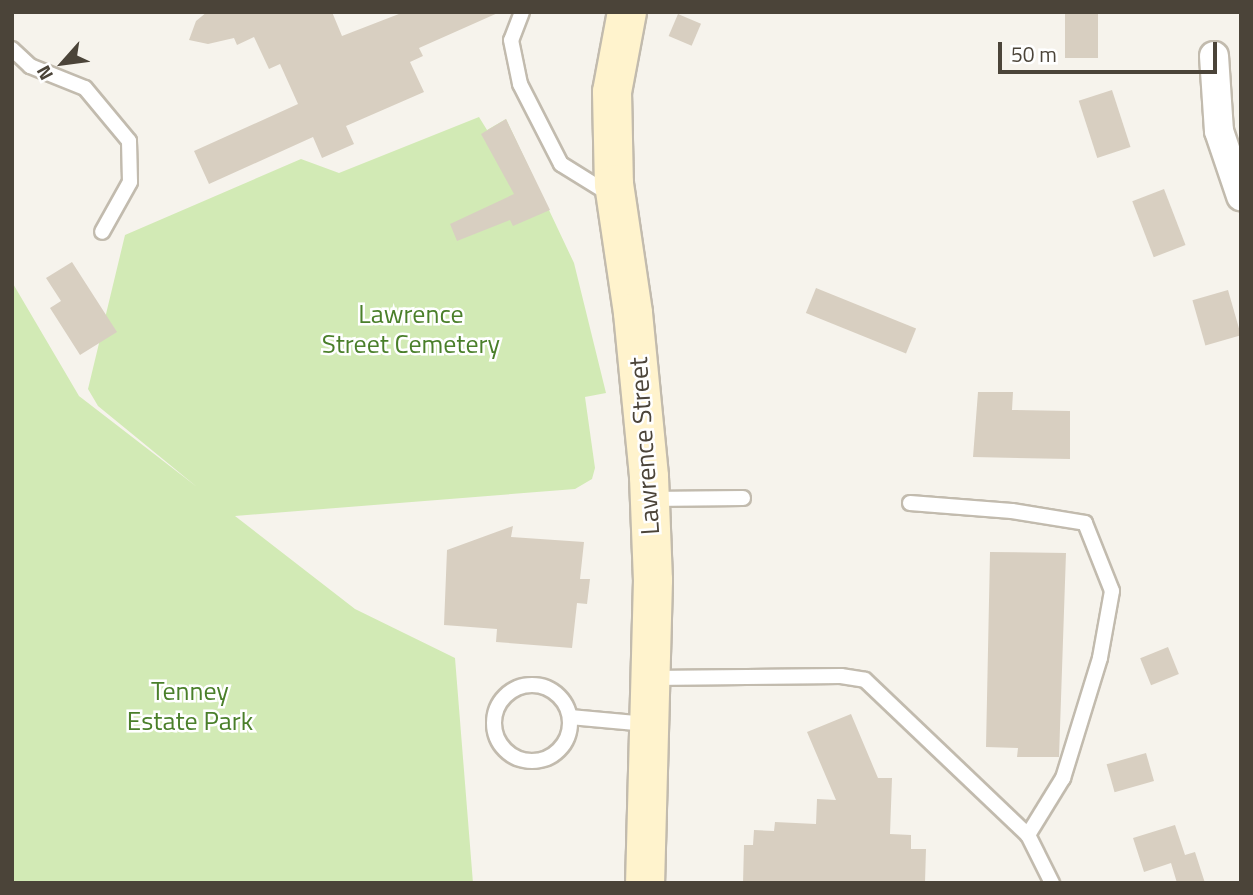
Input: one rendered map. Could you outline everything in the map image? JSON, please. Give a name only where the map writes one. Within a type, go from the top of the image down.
[{"type":"main road","name":"Lawrence Street","points":[[627,12],[612,92],[616,197],[642,386],[650,499],[650,678],[645,883]]},
{"type":"street","points":[[1214,56],[1219,131],[1241,195]]},
{"type":"lane","points":[[522,12],[511,40],[520,84],[561,164],[616,197]]},
{"type":"lane","points":[[12,49],[30,66],[85,88],[129,141],[130,182],[102,232]]},
{"type":"lane","points":[[650,499],[743,498]]},
{"type":"lane","points":[[910,503],[1012,511],[1085,523],[1112,591],[1100,658],[1063,778],[1028,835]]},
{"type":"lane","points":[[650,678],[841,676],[865,680],[1028,835],[1052,883]]},
{"type":"lane","points":[[521,686],[546,687],[557,694],[570,717],[566,740],[559,750],[538,761],[525,761],[503,749],[493,725],[500,701],[521,686]]},
{"type":"lane","points":[[570,717],[649,724]]},
{"type":"green space","points":[[479,117],[487,130],[506,119],[574,263],[606,393],[585,397],[595,468],[592,479],[575,489],[235,516],[355,609],[455,658],[473,883],[12,883],[12,282],[79,396],[197,487],[98,406],[88,389],[125,235],[301,159],[339,173]]},
{"type":"building","points":[[207,12],[332,12],[342,36],[404,12],[500,12],[419,48],[423,56],[410,62],[424,92],[346,126],[354,144],[322,158],[313,137],[209,184],[194,151],[298,104],[280,64],[269,69],[254,37],[237,45],[234,38],[208,44],[189,40],[196,21]]},
{"type":"building","points":[[1065,12],[1098,12],[1098,58],[1065,58]]},
{"type":"building","points":[[678,14],[701,24],[692,46],[669,36]]},
{"type":"building","points":[[1112,90],[1131,147],[1097,158],[1079,101]]},
{"type":"building","points":[[506,119],[550,210],[513,226],[510,220],[457,241],[450,224],[514,194],[481,134]]},
{"type":"building","points":[[1164,189],[1186,245],[1154,257],[1132,201]]},
{"type":"building","points":[[72,262],[117,332],[80,355],[50,308],[61,301],[46,278]]},
{"type":"building","points":[[816,288],[916,328],[906,353],[806,313]]},
{"type":"building","points":[[1228,290],[1241,335],[1205,345],[1192,300]]},
{"type":"building","points":[[978,392],[1013,392],[1012,410],[1070,411],[1070,459],[973,457]]},
{"type":"building","points":[[513,526],[511,537],[584,542],[580,579],[590,579],[587,604],[577,603],[572,648],[496,642],[497,629],[444,625],[447,550]]},
{"type":"building","points":[[990,552],[1066,553],[1059,757],[1017,757],[1018,748],[986,747]]},
{"type":"building","points":[[1168,647],[1179,674],[1151,685],[1140,658]]},
{"type":"building","points":[[851,714],[878,778],[892,778],[890,834],[911,835],[911,849],[926,849],[925,883],[743,883],[744,845],[753,845],[754,830],[774,831],[775,822],[816,824],[817,799],[836,800],[807,732]]},
{"type":"building","points":[[1146,753],[1154,781],[1115,792],[1107,764]]},
{"type":"building","points":[[1175,825],[1185,855],[1195,852],[1205,883],[1177,883],[1171,863],[1144,872],[1133,838]]},
{"type":"park label","name":"Lawrence Street Cemetery","points":[[411,329]]},
{"type":"park label","name":"Tenney Estate Park","points":[[190,706]]}]
